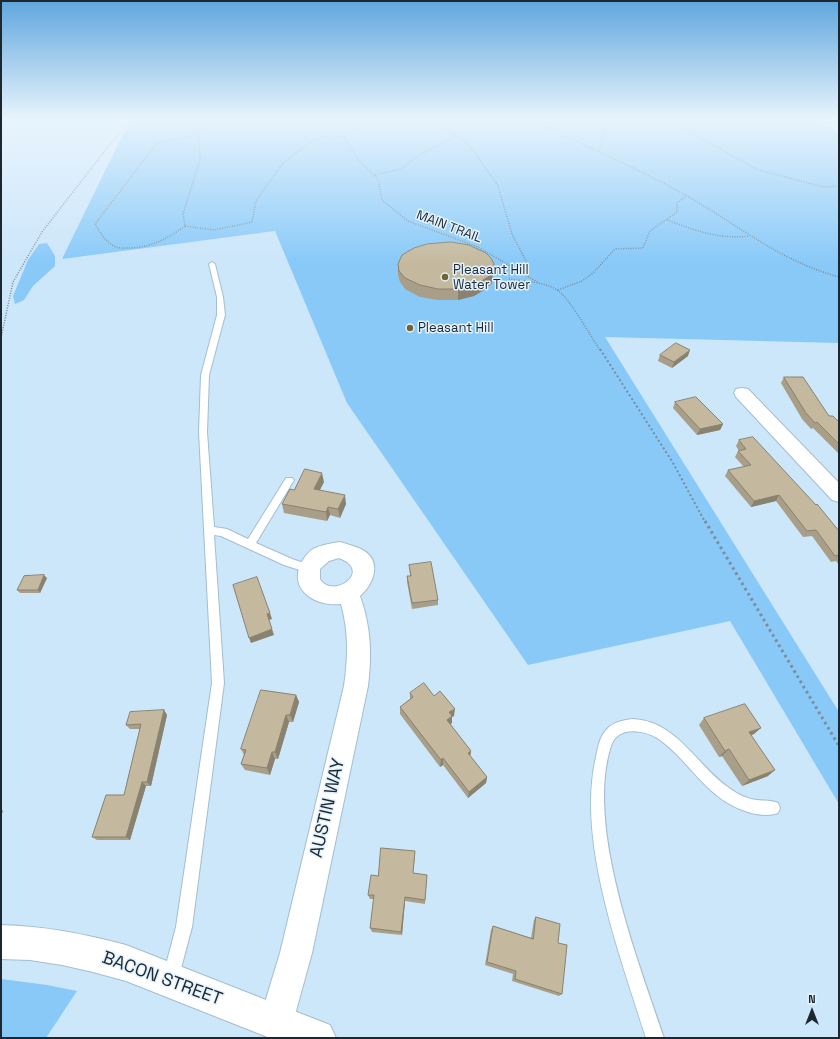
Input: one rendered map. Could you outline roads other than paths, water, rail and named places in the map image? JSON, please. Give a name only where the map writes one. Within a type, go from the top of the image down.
[{"type":"street","points":[[742,392],[839,495]]},
{"type":"street","points":[[340,550],[357,556],[362,562],[364,575],[356,589],[348,593],[330,596],[322,594],[314,589],[309,582],[309,569],[319,556],[340,550]]},
{"type":"street","name":"AUSTIN WAY","points":[[276,1022],[296,953],[356,686],[360,643],[358,624],[348,593]]},
{"type":"street","name":"BACON STREET","points":[[1,942],[30,943],[93,954],[126,963],[317,1038]]},
{"type":"lane","points":[[170,980],[184,928],[218,683],[203,432],[204,386],[208,364],[221,315],[221,306],[212,264]]},
{"type":"lane","points":[[250,544],[289,480]]},
{"type":"lane","points":[[209,530],[223,532],[293,564],[309,569]]},
{"type":"lane","points":[[655,1038],[619,924],[604,858],[599,827],[597,795],[598,772],[602,752],[608,737],[617,728],[628,724],[640,725],[653,729],[666,736],[711,782],[723,792],[740,802],[755,807],[773,808]]},
{"type":"place","name":"Pleasant Hill Water Tower","points":[[445,277]]},
{"type":"place","name":"Pleasant Hill","points":[[410,328]]}]
